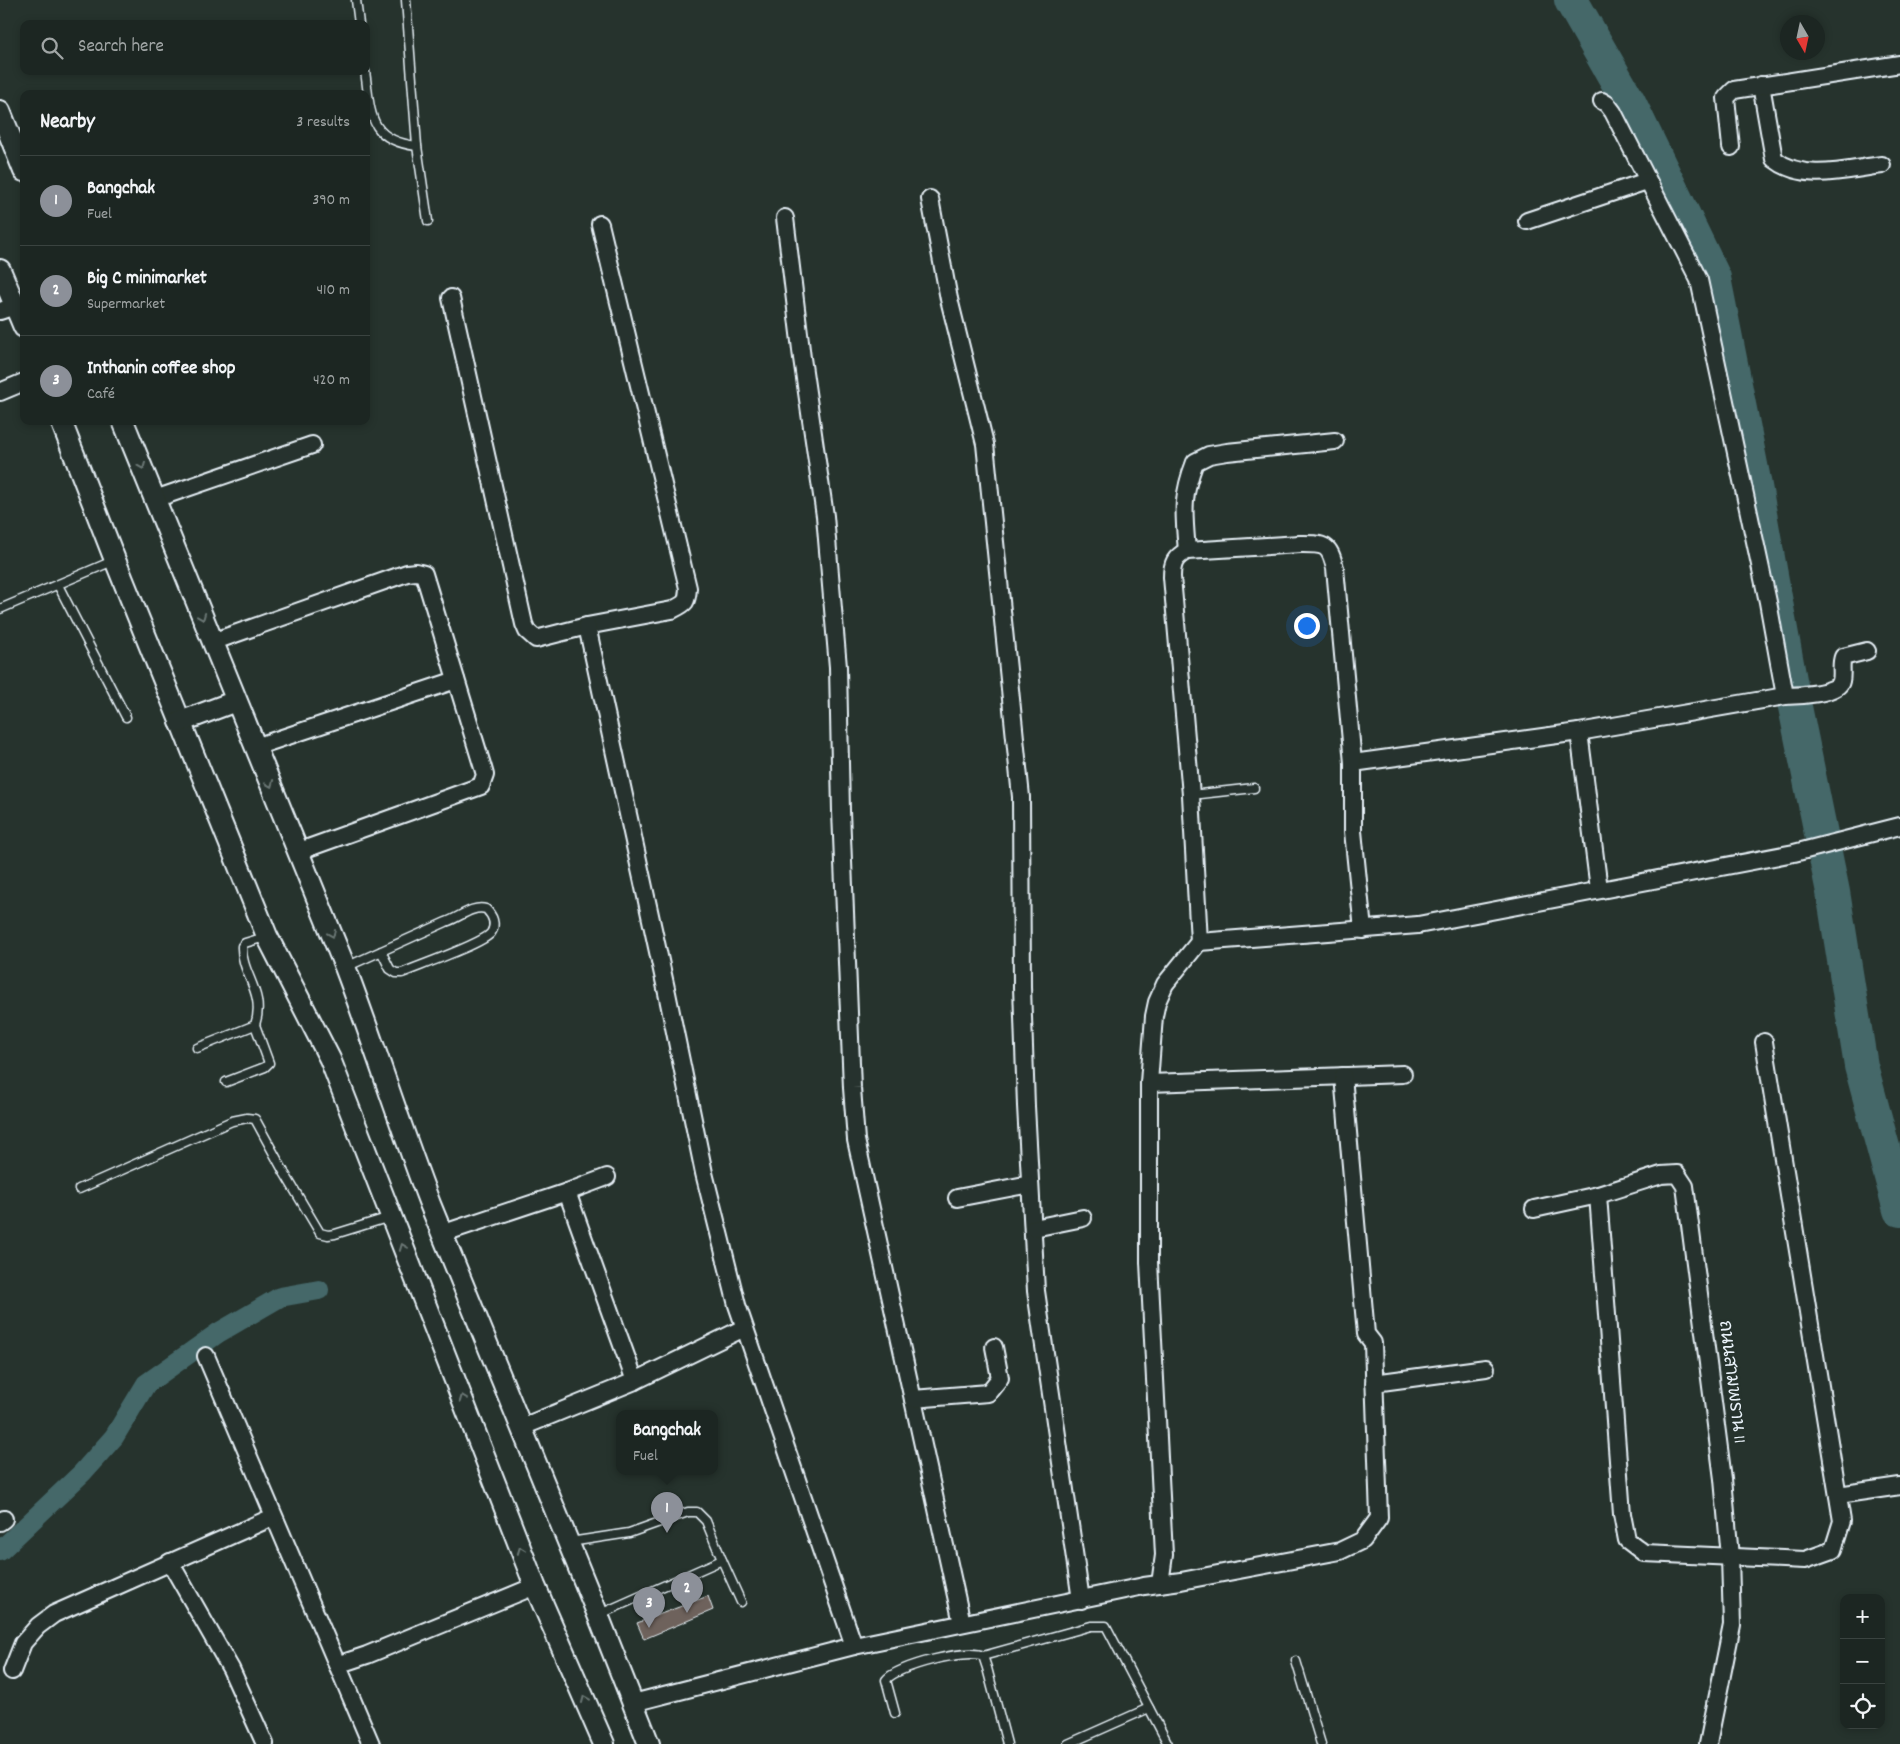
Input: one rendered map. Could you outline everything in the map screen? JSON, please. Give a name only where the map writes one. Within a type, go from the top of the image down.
[{"type":"street","points":[[1731,147],[1726,98],[1734,90],[1900,64]]},
{"type":"street","points":[[1762,85],[1774,159],[1785,168],[1811,173],[1882,164]]},
{"type":"street","points":[[1602,101],[1613,112],[1699,280],[1788,696]]},
{"type":"street","points":[[0,111],[20,161]]},
{"type":"street","points":[[1527,221],[1647,181]]},
{"type":"street","points":[[930,199],[949,299],[985,444],[1021,797],[1022,987],[1036,1291],[1081,1600]]},
{"type":"street","points":[[785,218],[802,358],[825,516],[838,667],[842,841],[852,1088],[856,1140],[962,1622]]},
{"type":"street","points":[[451,298],[527,631],[536,639],[587,626],[672,610],[685,604],[688,588],[600,224]]},
{"type":"street","points":[[0,270],[8,308],[20,322]]},
{"type":"street","points":[[0,392],[20,384]]},
{"type":"street","points":[[63,425],[114,560],[267,936],[330,1058],[535,1586],[604,1744]]},
{"type":"street","points":[[125,425],[345,967],[371,1036],[405,1139],[441,1234],[522,1427],[649,1744]]},
{"type":"street","points":[[1187,551],[1184,498],[1195,462],[1209,455],[1227,452],[1335,441]]},
{"type":"street","points":[[155,499],[312,445]]},
{"type":"street","points":[[1160,1584],[1164,1554],[1149,1262],[1149,1083],[1154,1016],[1157,1002],[1164,984],[1199,942],[1191,795],[1172,571],[1172,564],[1178,556],[1187,551],[1318,544],[1327,548],[1331,553],[1335,568],[1353,763],[1353,831],[1364,930]]},
{"type":"street","points":[[212,642],[408,573],[420,572],[424,574],[485,775],[481,786],[297,852]]},
{"type":"street","points":[[587,626],[704,1173],[737,1304],[854,1646]]},
{"type":"street","points":[[1353,763],[1579,732],[1788,696],[1818,693],[1835,689],[1839,686],[1841,683],[1843,657],[1867,651]]},
{"type":"street","points":[[255,747],[456,680]]},
{"type":"street","points":[[180,722],[236,701]]},
{"type":"street","points":[[1579,732],[1599,889]]},
{"type":"street","points":[[1199,942],[1418,925],[1794,853],[1900,826]]},
{"type":"street","points":[[1598,1195],[1622,1514],[1627,1540],[1644,1553],[1805,1560],[1833,1550],[1842,1521],[1764,1042]]},
{"type":"street","points":[[1149,1083],[1403,1074]]},
{"type":"street","points":[[633,1703],[854,1646],[962,1622],[1340,1551],[1363,1540],[1379,1518],[1373,1343],[1366,1334],[1343,1076]]},
{"type":"street","name":"ถนนสามพราน 11","points":[[1534,1209],[1598,1195],[1661,1175],[1677,1174],[1685,1186],[1723,1478],[1730,1556],[1732,1626],[1708,1744]]},
{"type":"street","points":[[441,1234],[607,1177]]},
{"type":"street","points":[[957,1198],[1030,1184]]},
{"type":"street","points":[[567,1192],[635,1382]]},
{"type":"street","points":[[1034,1228],[1083,1218]]},
{"type":"street","points":[[522,1427],[635,1382],[744,1328]]},
{"type":"street","points":[[913,1399],[988,1393],[1000,1378],[994,1346]]},
{"type":"street","points":[[206,1356],[371,1744]]},
{"type":"street","points":[[1374,1383],[1486,1368]]},
{"type":"street","points":[[1838,1495],[1900,1486]]},
{"type":"street","points":[[12,1671],[23,1643],[38,1626],[54,1614],[273,1517]]},
{"type":"street","points":[[170,1562],[231,1669],[265,1744]]},
{"type":"street","points":[[336,1665],[367,1655],[535,1586]]},
{"type":"lane","points":[[356,0],[358,20]]},
{"type":"lane","points":[[406,0],[417,146],[428,221]]},
{"type":"lane","points":[[366,75],[367,90]]},
{"type":"lane","points":[[370,110],[371,118],[383,134],[400,144],[417,146]]},
{"type":"lane","points":[[0,609],[114,560]]},
{"type":"lane","points":[[58,585],[126,717]]},
{"type":"lane","points":[[1191,795],[1254,788]]},
{"type":"lane","points":[[345,967],[456,919],[475,908],[486,908],[493,918],[494,927],[488,935],[450,954],[402,972],[396,973],[390,969],[381,952]]},
{"type":"lane","points":[[226,1082],[265,1067],[269,1063],[255,1025],[259,1013],[257,997],[242,946],[245,943],[267,936]]},
{"type":"lane","points":[[197,1048],[255,1025]]},
{"type":"lane","points":[[79,1189],[232,1121],[247,1118],[255,1119],[320,1233],[335,1234],[392,1217]]},
{"type":"lane","points":[[568,1542],[629,1532],[688,1512],[697,1512],[706,1521],[741,1602]]},
{"type":"lane","points":[[598,1615],[722,1560]]},
{"type":"lane","points":[[895,1713],[886,1680],[889,1675],[901,1670],[954,1655],[978,1654],[983,1656],[1091,1626],[1106,1626],[1168,1744]]},
{"type":"lane","points":[[983,1656],[1007,1744]]},
{"type":"lane","points":[[1296,1661],[1321,1744]]},
{"type":"lane","points":[[1068,1744],[1148,1708]]},
{"type":"building","points":[[708,1596],[713,1610],[644,1639],[637,1623]]},
{"type":"waterway","points":[[1571,0],[1629,102],[1714,278],[1753,475],[1794,702],[1833,892],[1861,1066],[1900,1210]]},
{"type":"waterway","points":[[0,1551],[82,1473],[114,1437],[146,1384],[218,1333],[280,1297],[319,1290]]},
{"type":"place","name":"Bangchak","points":[[667,1533]]},
{"type":"place","name":"Big C minimarket","points":[[687,1613]]},
{"type":"place","name":"Inthanin coffee shop","points":[[649,1628]]}]
